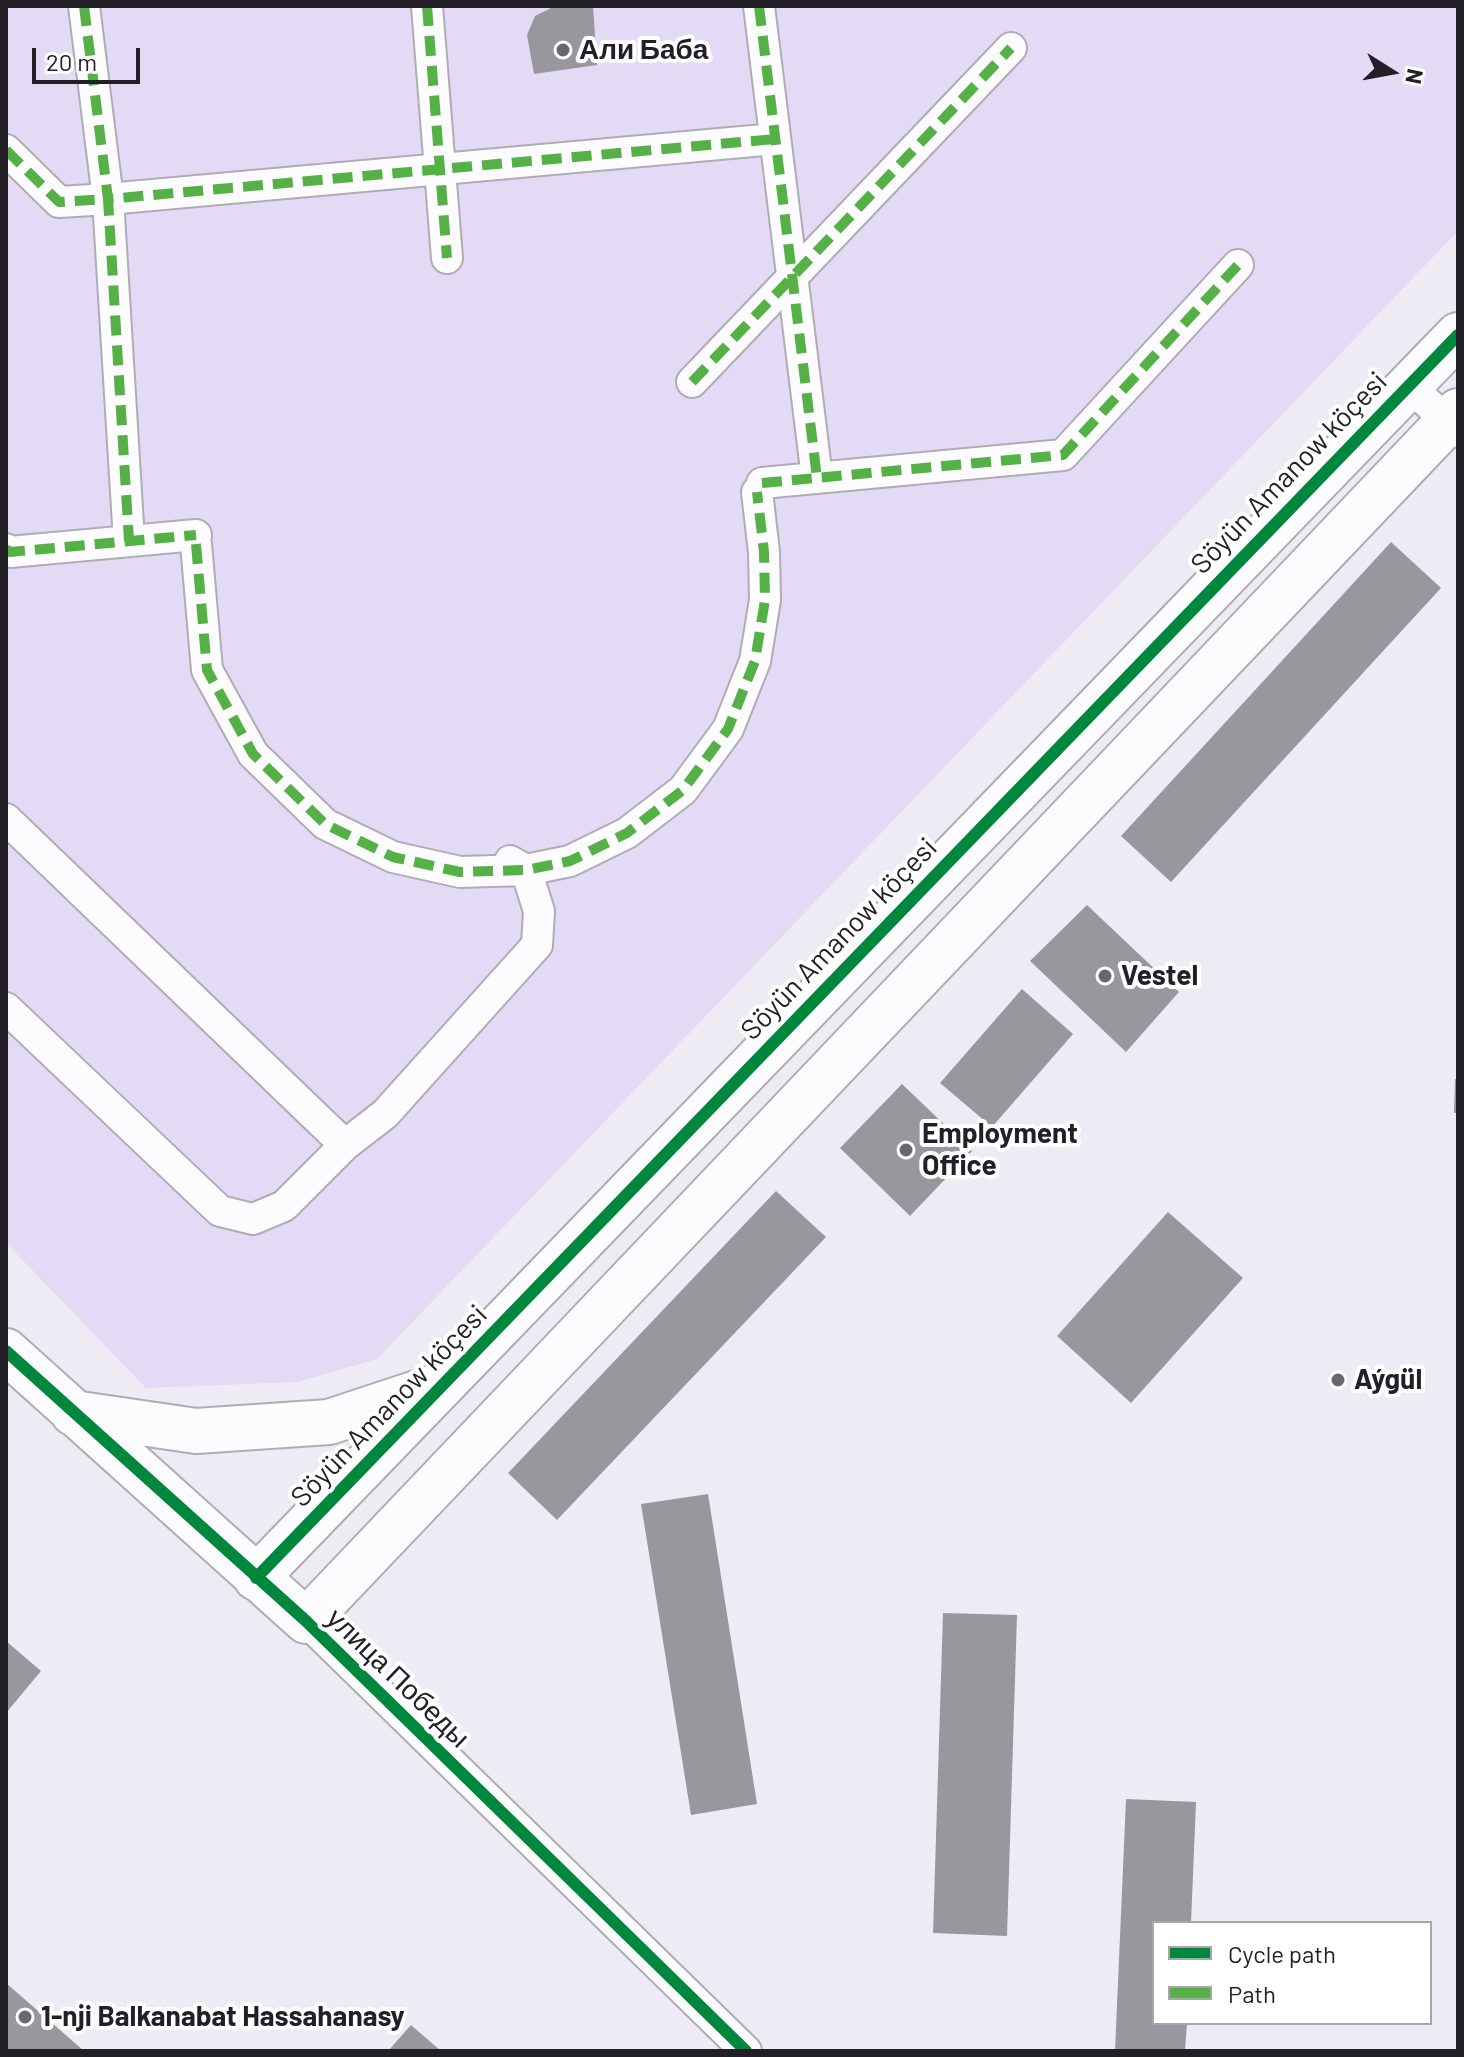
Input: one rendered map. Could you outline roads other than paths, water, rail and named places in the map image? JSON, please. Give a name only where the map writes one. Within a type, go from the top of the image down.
[{"type":"street","points":[[84,6],[108,199],[129,541]]},
{"type":"street","points":[[427,6],[447,258]]},
{"type":"street","points":[[759,6],[817,478]]},
{"type":"street","points":[[692,382],[1011,48]]},
{"type":"street","points":[[6,150],[59,202],[775,139]]},
{"type":"street","points":[[6,549],[10,552],[129,541],[196,540],[207,670],[253,754],[325,824],[393,857],[460,872],[570,861],[627,833],[683,790],[728,729],[755,661],[765,600],[760,488],[817,478],[1063,455],[1238,265]]},
{"type":"street","name":"Söyün Amanow köçesi","points":[[256,1578],[1408,384],[1457,338]]},
{"type":"street","points":[[306,1621],[1454,422],[1408,384]]},
{"type":"street","points":[[6,819],[345,1145]]},
{"type":"street","points":[[6,1008],[220,1211],[253,1219],[284,1206],[345,1145],[385,1114],[537,945],[539,911],[518,866]]},
{"type":"street","name":"улица Победы","points":[[6,1351],[306,1621],[746,2051]]},
{"type":"street","points":[[73,1413],[196,1431],[329,1422],[444,1384]]},
{"type":"place","name":"Али Баба","points":[[563,50]]},
{"type":"place","name":"Vestel","points":[[1105,976]]},
{"type":"place","name":"Employment Office","points":[[906,1150]]},
{"type":"place","name":"Aýgül","points":[[1338,1380]]},
{"type":"place","name":"1-nji Balkanabat Hassahanasy","points":[[25,2017]]}]
